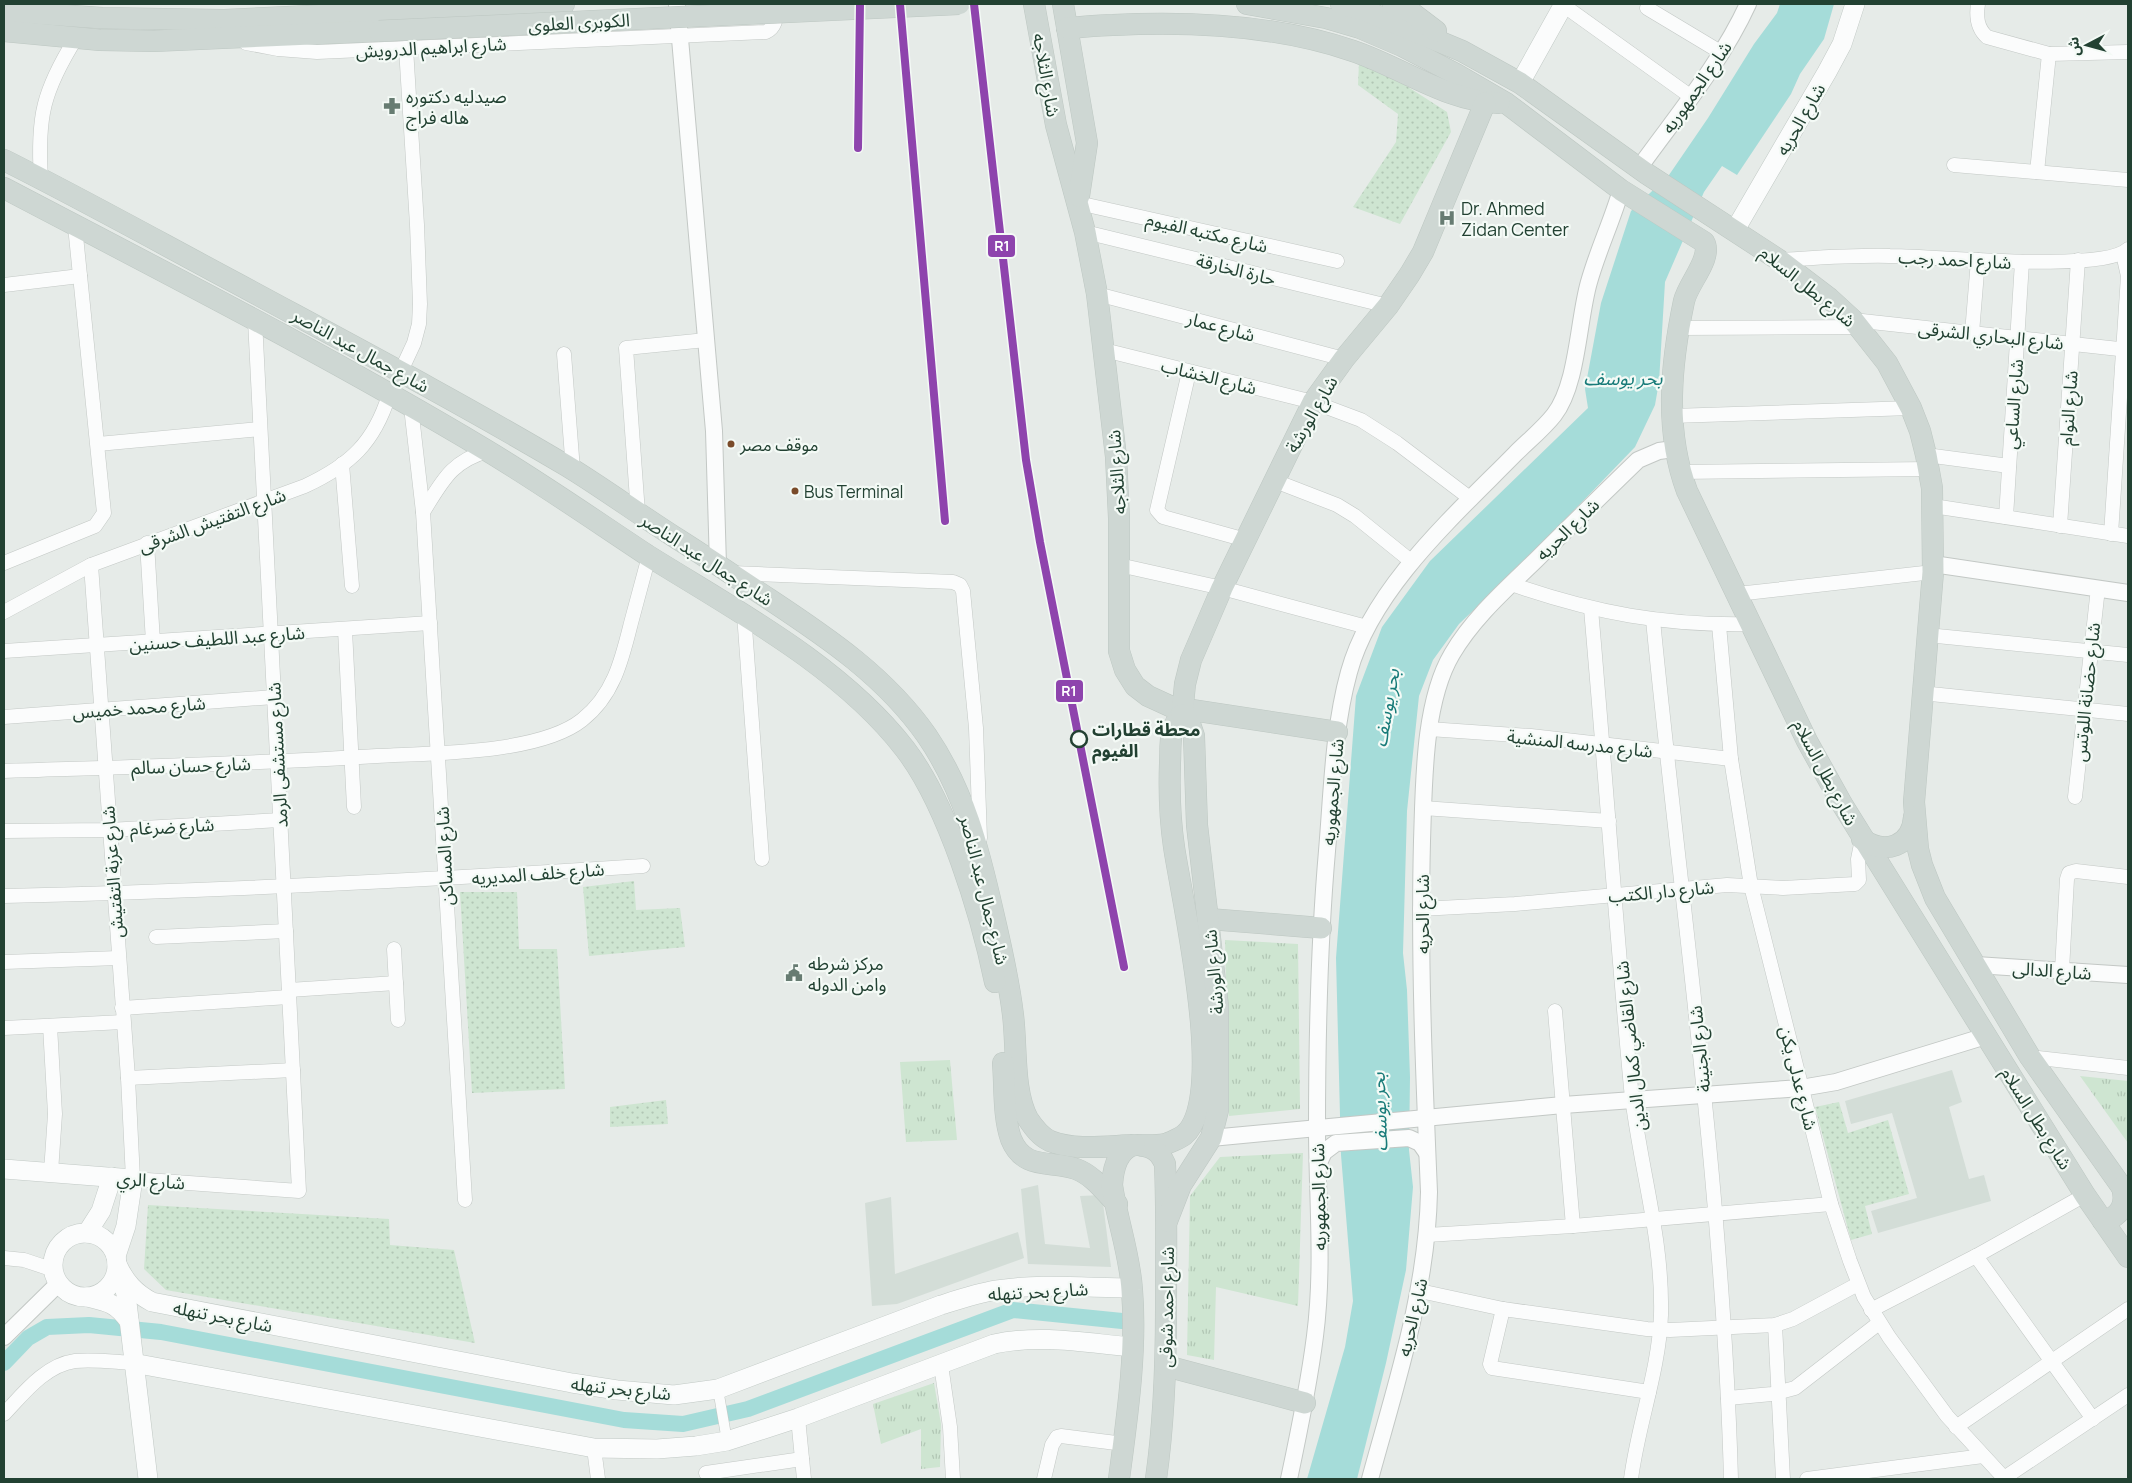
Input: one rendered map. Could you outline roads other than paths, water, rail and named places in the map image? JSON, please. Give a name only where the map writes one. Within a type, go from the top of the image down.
[{"type":"main road","name":"الكوبرى العلوى","points":[[378,22],[564,4]]},
{"type":"main road","name":"الكوبرى العلوى","points":[[378,22],[959,4]]},
{"type":"main road","name":"شارع الثلاجه","points":[[1034,4],[1056,125],[1078,203],[1097,294],[1116,457],[1120,518],[1119,641],[1125,670],[1135,686],[1148,696],[1182,712],[1337,732]]},
{"type":"main road","name":"شارع الثلاجه","points":[[1063,4],[1087,143],[1078,203]]},
{"type":"main road","points":[[1247,4],[1326,18],[1360,28],[1402,46],[1506,103],[1627,194]]},
{"type":"main road","points":[[1342,4],[1366,11],[1462,51],[1520,83],[1643,171]]},
{"type":"main road","points":[[1393,4],[1411,12],[1462,51]]},
{"type":"main road","points":[[1520,83],[1564,4]]},
{"type":"main road","name":"شارع الحريه","points":[[1735,230],[1842,44],[1855,4]]},
{"type":"main road","name":"شارع ابراهيم الدرويش","points":[[4,11],[102,18],[378,22]]},
{"type":"main road","name":"شارع ابراهيم الدرويش","points":[[4,31],[100,40],[154,41],[234,39],[378,22]]},
{"type":"main road","points":[[1068,28],[1112,25],[1195,25],[1246,28],[1302,37],[1354,51],[1451,95],[1485,102],[1506,103]]},
{"type":"main road","name":"شارع الورشة","points":[[1138,1145],[1164,1144],[1180,1138],[1188,1132],[1194,1123],[1200,1103],[1202,1042],[1200,1005],[1197,977],[1174,846],[1171,812],[1172,728],[1182,712],[1187,672],[1222,588],[1313,402],[1344,359],[1388,306],[1423,252],[1485,102]]},
{"type":"main road","name":"شارع جمال عبد الناصر","points":[[4,160],[402,371],[573,470],[831,640],[865,668],[893,695],[926,735],[953,780],[968,816],[981,856],[1009,986],[1022,1105],[1028,1118],[1040,1135]]},
{"type":"main road","name":"شارع بطل السلام","points":[[1643,171],[1779,260],[1829,298],[1856,323],[1887,363],[1911,408],[1928,462],[1933,506],[1933,568],[1921,693],[1914,817],[1918,849],[1934,898],[2030,1057],[2125,1192]]},
{"type":"main road","name":"شارع جمال عبد الناصر","points":[[4,188],[255,320],[488,451],[649,556],[744,614],[834,678],[867,708],[908,753],[950,834],[968,885],[998,999],[1007,1123],[1016,1148]]},
{"type":"main road","name":"شارع بطل السلام","points":[[1627,194],[1704,242],[1707,249],[1706,258],[1690,286],[1678,328],[1672,387],[1672,416],[1674,449],[1680,472],[1723,568],[1753,624],[1807,741],[1862,839],[2085,1195],[2128,1257]]},
{"type":"main road","name":"شارع الورشة","points":[[1167,1221],[1181,1185],[1211,1138],[1218,1110],[1218,1007],[1197,825],[1194,736],[1190,724],[1182,712]]},
{"type":"main road","points":[[1862,839],[1870,845],[1880,848],[1900,843],[1911,832],[1914,817]]},
{"type":"main road","points":[[1907,911],[1908,905],[1915,897],[1925,894],[1934,898]]},
{"type":"main road","points":[[1208,919],[1321,928]]},
{"type":"main road","points":[[1117,1204],[1090,1177],[1076,1169],[1041,1164],[1029,1160],[1016,1148],[1040,1135],[1056,1143],[1067,1145],[1138,1145]]},
{"type":"main road","name":"شارع احمد شوقى","points":[[1119,1479],[1124,1444],[1132,1347],[1132,1288],[1112,1185],[1116,1166],[1125,1149],[1138,1145],[1156,1151],[1165,1164],[1167,1221],[1166,1366],[1161,1441],[1156,1479]]},
{"type":"main road","name":"شارع الري","points":[[4,1169],[133,1179]]},
{"type":"main road","points":[[87,1232],[104,1206],[112,1177]]},
{"type":"main road","points":[[87,1296],[98,1294],[108,1288],[114,1278],[126,1226],[133,1179]]},
{"type":"main road","points":[[2103,1221],[2112,1219],[2119,1213],[2124,1205],[2125,1192]]},
{"type":"main road","points":[[129,1321],[112,1304],[71,1293],[56,1277],[56,1252],[61,1244],[77,1234],[87,1232],[105,1240],[112,1247],[126,1294],[148,1479]]},
{"type":"main road","name":"شارع بحر تنهله","points":[[117,1262],[128,1284],[152,1302],[608,1389],[674,1395],[719,1395],[941,1305],[976,1294],[1027,1288],[1132,1288]]},
{"type":"main road","points":[[129,1321],[139,1310],[152,1302]]},
{"type":"main road","points":[[133,1363],[594,1448],[657,1449],[696,1446],[726,1433],[798,1418],[994,1344],[1028,1338],[1132,1347]]},
{"type":"main road","points":[[1166,1366],[1305,1403]]},
{"type":"street","points":[[677,4],[724,569],[953,582],[960,585],[963,591],[976,728],[981,856]]},
{"type":"street","name":"شارع ابراهيم الدرويش","points":[[234,39],[278,49],[304,52],[766,32],[773,28],[775,24],[777,4]]},
{"type":"street","points":[[1564,4],[1690,96]]},
{"type":"street","name":"شارع الجمهوريه","points":[[1643,171],[1690,96],[1738,28],[1748,4]]},
{"type":"street","points":[[1978,4],[1978,24],[1981,32],[1987,38],[2049,54],[2128,52]]},
{"type":"street","points":[[1647,8],[1722,53]]},
{"type":"street","points":[[41,179],[38,142],[43,104],[56,69],[76,38]]},
{"type":"street","points":[[402,371],[414,343],[419,314],[417,226],[406,48]]},
{"type":"street","points":[[2037,172],[2049,54]]},
{"type":"street","points":[[1954,165],[2128,180]]},
{"type":"street","name":"شارع الجمهوريه","points":[[1289,1479],[1305,1403],[1315,1336],[1318,1293],[1317,1129],[1321,928],[1337,732],[1349,670],[1367,627],[1394,584],[1471,499],[1555,414],[1565,396],[1570,378],[1587,287],[1595,260],[1627,194]]},
{"type":"street","name":"شارع مكتبه الفيوم","points":[[1078,203],[1337,261]]},
{"type":"street","points":[[4,563],[95,526],[102,518],[105,507],[75,226]]},
{"type":"street","name":"حارة الخارقة","points":[[1085,232],[1388,306]]},
{"type":"street","points":[[2111,534],[2126,350],[2128,276],[2126,251]]},
{"type":"street","name":"شارع احمد رجب","points":[[1779,260],[1885,256],[2022,262],[2108,258],[2126,251]]},
{"type":"street","points":[[1972,333],[1978,260]]},
{"type":"street","name":"شارع النوام","points":[[2060,526],[2078,260]]},
{"type":"street","name":"شارع الساعي","points":[[2006,517],[2022,262]]},
{"type":"street","points":[[4,285],[80,276]]},
{"type":"street","name":"شارع عمار","points":[[1097,294],[1344,359]]},
{"type":"street","name":"شارع مستشفى الرمد","points":[[255,320],[298,1191]]},
{"type":"street","name":"شارع البحاري الشرقى","points":[[1678,328],[1856,323],[1972,333],[2126,350]]},
{"type":"street","points":[[638,514],[626,348],[706,340]]},
{"type":"street","name":"شارع الخشاب","points":[[1104,350],[1313,402],[1361,420],[1397,443],[1471,499]]},
{"type":"street","points":[[564,354],[573,470]]},
{"type":"street","points":[[1189,372],[1157,510],[1163,516],[1246,540]]},
{"type":"street","name":"شارع التفتيش الشرقى","points":[[4,612],[90,564],[305,486],[322,478],[359,451],[373,434],[383,415],[390,395]]},
{"type":"street","name":"شارع المساكن","points":[[411,407],[423,512],[465,1200]]},
{"type":"street","points":[[1672,416],[1911,408]]},
{"type":"street","points":[[98,444],[260,429]]},
{"type":"street","name":"شارع الحريه","points":[[1370,1479],[1415,1315],[1427,1235],[1429,1192],[1420,909],[1423,808],[1429,729],[1434,697],[1441,674],[1465,634],[1511,584],[1638,460],[1659,451],[1674,449]]},
{"type":"street","points":[[423,512],[446,475],[455,466],[465,459],[488,451]]},
{"type":"street","points":[[1680,472],[1928,462],[2009,466]]},
{"type":"street","points":[[342,464],[352,586]]},
{"type":"street","points":[[1274,482],[1337,505],[1355,516],[1412,562]]},
{"type":"street","points":[[1933,506],[2128,536]]},
{"type":"street","points":[[147,543],[153,642]]},
{"type":"street","name":"شارع حسان سالم","points":[[4,771],[352,758],[511,745],[548,738],[566,731],[589,714],[608,691],[617,674],[649,556]]},
{"type":"street","name":"شارع عزبة التفتيش","points":[[90,564],[128,1078],[133,1179]]},
{"type":"street","points":[[1119,564],[1222,588],[1367,627]]},
{"type":"street","points":[[1737,594],[1933,568],[2128,593]]},
{"type":"street","points":[[1511,584],[1591,609],[1653,620],[1719,625],[1753,624]]},
{"type":"street","name":"شارع حضانة اللوتس","points":[[2075,797],[2098,588]]},
{"type":"street","name":"شارع القاضي كمال الدين","points":[[1591,609],[1633,1100],[1654,1219],[1659,1261],[1659,1330],[1649,1392],[1631,1479]]},
{"type":"street","points":[[744,614],[762,859]]},
{"type":"street","name":"شارع الجنينة","points":[[1653,620],[1717,1214],[1731,1479]]},
{"type":"street","name":"شارع عبد اللطيف حسنين","points":[[4,651],[430,623]]},
{"type":"street","name":"شارع عدلى يكن","points":[[1719,625],[1731,759],[1751,886],[1831,1204],[1858,1284],[1879,1323],[1956,1427],[2005,1479]]},
{"type":"street","points":[[345,630],[354,807]]},
{"type":"street","points":[[1927,635],[2128,655]]},
{"type":"street","points":[[1921,693],[2128,714]]},
{"type":"street","name":"شارع محمد خميس","points":[[4,717],[274,697]]},
{"type":"street","name":"شارع مدرسه المنشية","points":[[1429,729],[1531,736],[1731,759]]},
{"type":"street","points":[[1423,808],[1609,821]]},
{"type":"street","name":"شارع ضرغام","points":[[4,831],[109,830],[280,820]]},
{"type":"street","name":"شارع دار الكتب","points":[[1420,909],[1515,904],[1727,885],[1783,888],[1856,883],[1859,880],[1858,859],[1862,839]]},
{"type":"street","name":"شارع خلف المديريه","points":[[4,896],[114,894],[446,879],[643,866]]},
{"type":"street","points":[[2062,970],[2067,879],[2069,873],[2073,871],[2128,877]]},
{"type":"street","points":[[156,936],[286,931]]},
{"type":"street","points":[[394,949],[398,1020]]},
{"type":"street","points":[[4,962],[119,958]]},
{"type":"street","name":"شارع الدالى","points":[[1976,965],[2128,976]]},
{"type":"street","points":[[122,1008],[396,983]]},
{"type":"street","points":[[1555,1011],[1573,1226]]},
{"type":"street","points":[[4,1028],[124,1022]]},
{"type":"street","points":[[50,1026],[55,1114],[51,1172]]},
{"type":"street","points":[[1211,1138],[1563,1105],[1801,1088],[1836,1082],[1986,1036]]},
{"type":"street","points":[[2030,1057],[2128,1068]]},
{"type":"street","points":[[128,1078],[293,1070]]},
{"type":"street","points":[[1318,1169],[1324,1152],[1336,1143],[1409,1138],[1420,1143],[1427,1153]]},
{"type":"street","points":[[4,1169],[4,1174]]},
{"type":"street","name":"شارع الري","points":[[133,1179],[298,1191]]},
{"type":"street","points":[[1871,1310],[1976,1256],[2085,1195]]},
{"type":"street","points":[[1427,1235],[1573,1226],[1831,1204]]},
{"type":"street","points":[[1976,1256],[2093,1419]]},
{"type":"street","points":[[4,1258],[24,1260],[56,1277],[4,1337]]},
{"type":"street","points":[[1420,1291],[1503,1309],[1659,1330],[1775,1325],[1793,1319],[1858,1284]]},
{"type":"street","points":[[1503,1309],[1490,1364],[1492,1368],[1649,1392]]},
{"type":"street","points":[[1956,1427],[2128,1309]]},
{"type":"street","points":[[1728,1398],[1779,1393],[1803,1384],[1879,1323]]},
{"type":"street","points":[[1775,1325],[1783,1479]]},
{"type":"street","points":[[4,1414],[41,1377],[57,1366],[73,1361],[133,1363]]},
{"type":"street","points":[[941,1365],[950,1427],[953,1479]]},
{"type":"street","points":[[719,1395],[726,1433]]},
{"type":"street","points":[[2005,1479],[2128,1395]]},
{"type":"street","points":[[798,1418],[804,1479]]},
{"type":"street","points":[[1044,1479],[1052,1444],[1057,1437],[1124,1444]]},
{"type":"street","points":[[594,1448],[598,1479]]},
{"type":"street","points":[[1807,1479],[1983,1456]]},
{"type":"street","points":[[706,1473],[802,1459]]},
{"type":"water","name":"بحر يوسف","points":[[1780,4],[1834,4],[1824,39],[1800,74],[1791,94],[1737,175],[1722,166],[1704,192],[1665,282],[1659,382],[1655,405],[1635,447],[1527,559],[1459,624],[1433,660],[1419,696],[1407,811],[1403,953],[1407,990],[1410,1077],[1409,1150],[1413,1187],[1406,1270],[1386,1363],[1357,1479],[1307,1479],[1345,1347],[1353,1301],[1341,1155],[1336,958],[1356,696],[1382,627],[1430,561],[1588,408],[1585,389],[1601,303],[1631,211],[1669,175],[1708,118],[1754,44],[1777,13]]},
{"type":"waterway","points":[[4,1363],[28,1338],[47,1327],[89,1325],[161,1332],[624,1420],[683,1424],[748,1409],[1013,1310],[1122,1321]]},
{"type":"place","name":"صيدليه دكتوره هاله فراج","points":[[392,106]]},
{"type":"place","name":"Dr. Ahmed Zidan Center","points":[[1447,218]]},
{"type":"place","name":"موقف مصر","points":[[731,444]]},
{"type":"place","name":"Bus Terminal","points":[[795,491]]},
{"type":"place","name":"محطة قطارات الفيوم","points":[[1079,739]]},
{"type":"place","name":"مركز شرطه وامن الدوله","points":[[794,973]]}]
